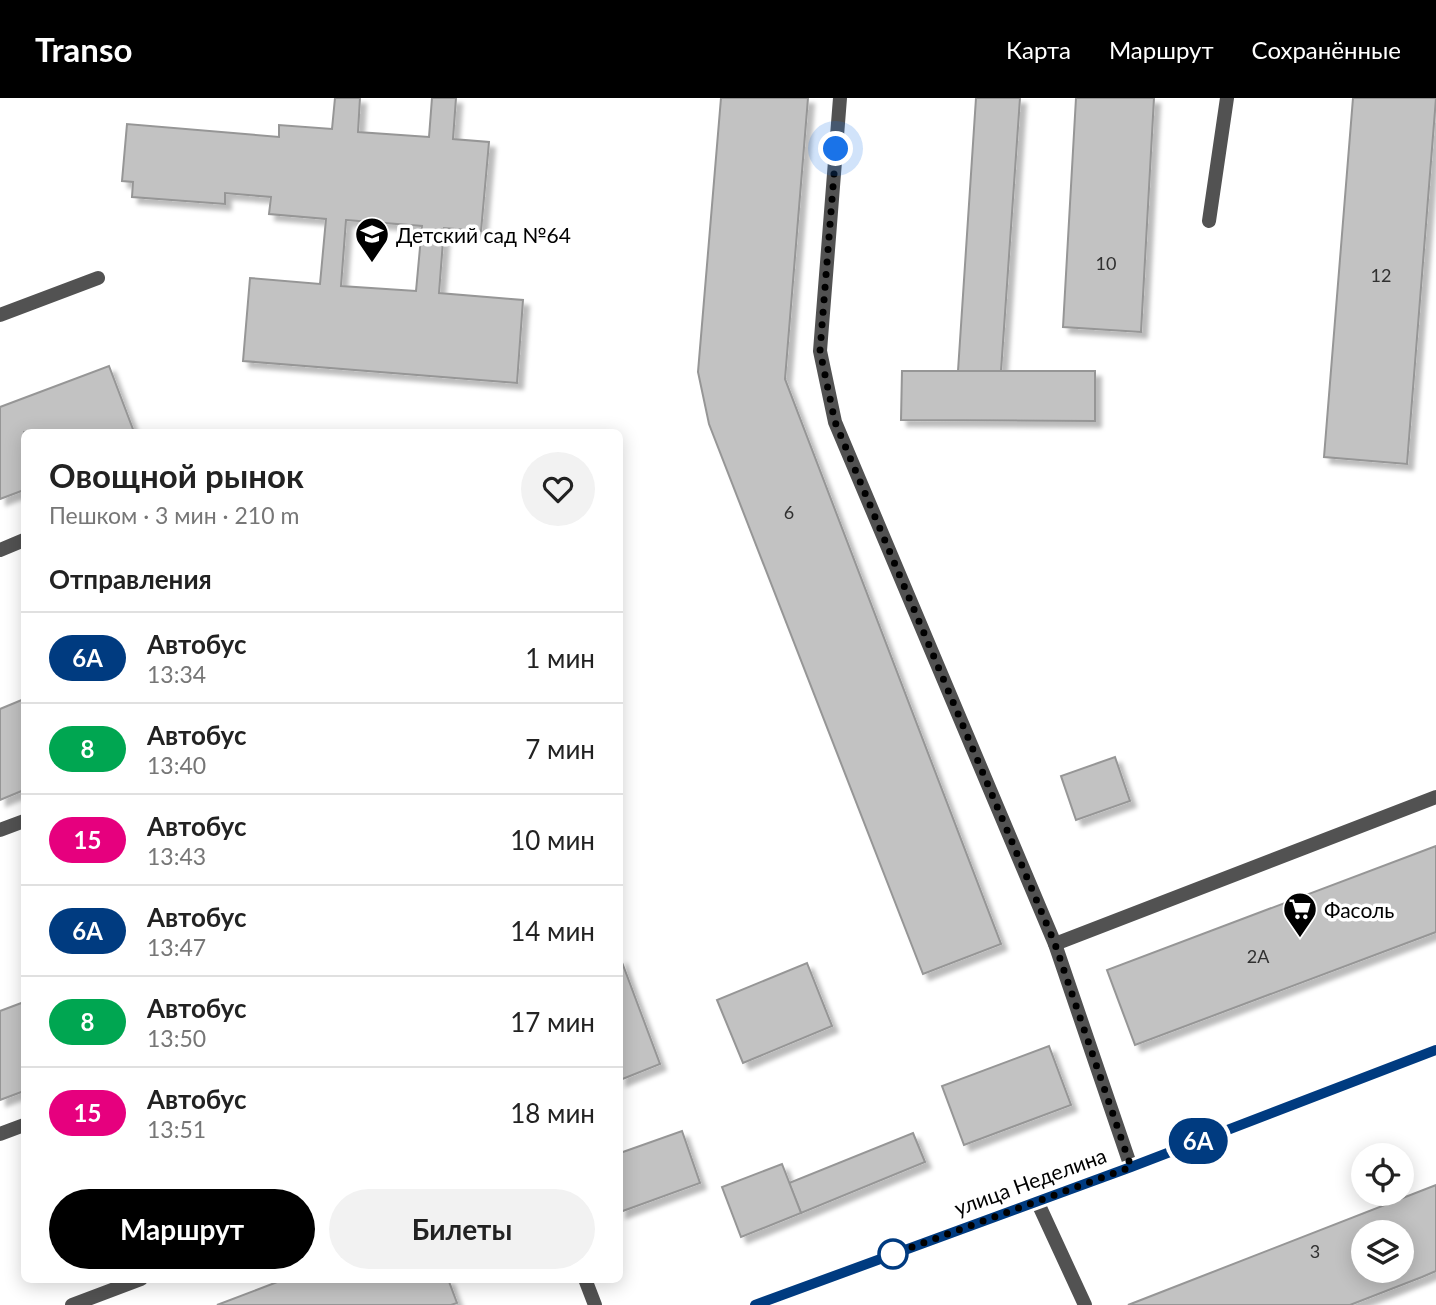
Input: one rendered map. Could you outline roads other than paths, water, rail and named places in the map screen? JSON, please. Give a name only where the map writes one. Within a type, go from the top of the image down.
[{"type":"street","name":"улица Неделина","points":[[755,1305],[1131,1167],[1436,1049]]},
{"type":"lane","points":[[841,98],[820,351],[835,422],[1055,944],[1131,1167]]},
{"type":"lane","points":[[1209,221],[1227,98]]},
{"type":"lane","points":[[0,315],[98,278]]},
{"type":"lane","points":[[0,550],[21,541]]},
{"type":"lane","points":[[1055,944],[1436,797]]},
{"type":"lane","points":[[0,830],[21,822]]},
{"type":"lane","points":[[0,1134],[21,1126]]},
{"type":"lane","points":[[1037,1201],[1085,1305]]},
{"type":"lane","points":[[72,1305],[130,1283]]},
{"type":"lane","points":[[587,1283],[595,1305]]},
{"type":"place","name":"Детский сад №64","points":[[372,264]]},
{"type":"place","name":"Фасоль","points":[[1300,939]]}]
